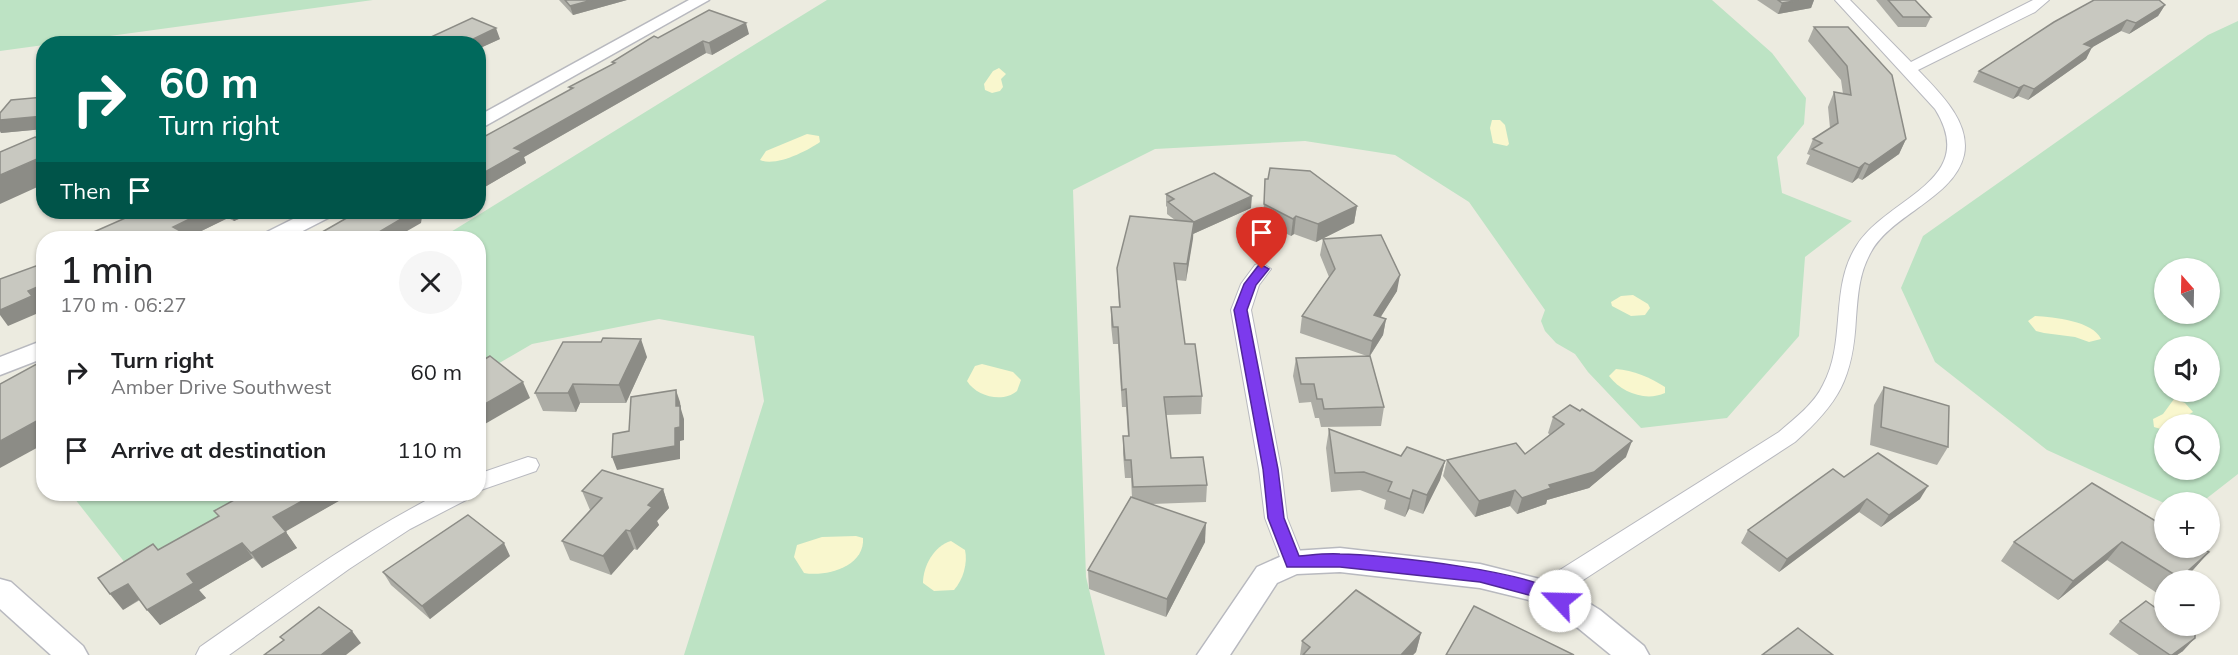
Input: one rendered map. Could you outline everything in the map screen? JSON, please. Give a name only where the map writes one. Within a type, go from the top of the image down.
[{"type":"street","points":[[486,120],[701,0]]},
{"type":"street","points":[[1545,592],[1787,437],[1816,412],[1838,380],[1844,358],[1848,299],[1857,260],[1877,230],[1940,179],[1949,168],[1956,153],[1953,127],[1948,117],[1909,69],[1842,0]]},
{"type":"street","points":[[1909,69],[2030,9],[2042,0]]},
{"type":"street","points":[[286,231],[309,219]]},
{"type":"street","points":[[1262,269],[1250,284],[1241,310],[1270,469],[1276,518],[1293,563]]},
{"type":"street","points":[[0,367],[36,351]]},
{"type":"street","points":[[486,480],[528,465]]},
{"type":"street","points":[[209,655],[340,562],[402,523],[444,501]]},
{"type":"street","points":[[1213,655],[1267,575],[1293,563],[1340,560],[1468,574],[1545,592],[1588,619],[1633,655]]},
{"type":"street","points":[[0,591],[72,655]]},
{"type":"green space","points":[[0,0],[373,0],[110,36],[36,36],[36,46],[0,51]]},
{"type":"green space","points":[[827,0],[1712,0],[1772,53],[1806,98],[1804,124],[1777,157],[1782,193],[1852,221],[1805,257],[1799,336],[1727,418],[1641,428],[1588,372],[1575,354],[1556,343],[1545,331],[1541,321],[1545,310],[1469,202],[1395,155],[1305,141],[1155,149],[1073,190],[1086,577],[1105,655],[684,655],[764,401],[754,336],[659,319],[532,344],[486,371],[486,231],[452,231],[472,219],[486,219],[486,210]]},
{"type":"green space","points":[[2238,21],[2238,474],[2215,492],[2154,492],[2154,498],[2047,450],[1935,362],[1901,288],[1923,236],[2208,35]]},
{"type":"green space","points":[[76,501],[260,501],[133,573]]},
{"type":"sand","points":[[999,68],[1006,74],[1001,79],[1003,87],[1000,91],[992,93],[985,90],[984,84],[993,71]]},
{"type":"sand","points":[[1492,120],[1500,120],[1505,125],[1509,144],[1507,146],[1493,143],[1490,128]]},
{"type":"sand","points":[[807,134],[819,136],[820,142],[783,160],[767,162],[760,160],[766,151]]},
{"type":"sand","points":[[1633,295],[1648,304],[1650,308],[1645,315],[1631,316],[1612,306],[1611,302],[1621,296]]},
{"type":"sand","points":[[2035,316],[2082,324],[2097,333],[2101,339],[2089,342],[2075,337],[2036,331],[2028,321]]},
{"type":"sand","points":[[982,364],[1013,372],[1021,380],[1017,391],[1005,397],[990,397],[971,387],[967,381],[975,366]]},
{"type":"sand","points":[[1616,369],[1635,373],[1654,381],[1665,387],[1665,393],[1657,396],[1642,396],[1627,391],[1609,376]]},
{"type":"sand","points":[[2172,402],[2185,403],[2193,412],[2190,414],[2163,414]]},
{"type":"sand","points":[[856,536],[863,538],[862,548],[858,556],[843,568],[823,573],[804,573],[794,557],[797,545],[822,537]]},
{"type":"sand","points":[[951,541],[965,550],[966,560],[962,576],[954,590],[934,591],[923,583],[927,564],[939,547]]},
{"type":"building","points":[[565,0],[592,0],[570,6]]},
{"type":"building","points":[[1778,0],[1800,0],[1782,3]]},
{"type":"building","points":[[1888,0],[1915,0],[1931,17],[1903,17]]},
{"type":"building","points":[[2094,0],[2159,0],[2165,5],[2136,23],[2127,20],[2084,44],[2092,47],[2034,89],[2024,85],[2019,88],[1979,71],[2054,22]]},
{"type":"building","points":[[709,10],[746,23],[709,43],[703,41],[514,148],[522,151],[486,171],[486,136],[573,88],[569,87],[615,63],[612,62],[654,36],[658,38]]},
{"type":"building","points":[[472,18],[496,28],[480,36],[433,36]]},
{"type":"building","points":[[1814,27],[1848,27],[1892,75],[1906,139],[1869,165],[1865,163],[1859,168],[1812,149],[1822,143],[1813,139],[1838,123],[1834,92],[1851,95],[1847,66]]},
{"type":"building","points":[[36,98],[36,117],[0,120],[0,113],[11,100]]},
{"type":"building","points":[[36,138],[36,159],[0,175],[0,152]]},
{"type":"building","points":[[1270,168],[1310,171],[1357,206],[1318,224],[1296,216],[1293,219],[1264,204],[1265,179],[1268,179]]},
{"type":"building","points":[[1214,173],[1252,196],[1194,222],[1168,202],[1174,199],[1166,194]]},
{"type":"building","points":[[1130,216],[1194,222],[1187,264],[1174,263],[1185,344],[1195,344],[1202,396],[1164,397],[1171,458],[1203,457],[1207,485],[1133,487],[1131,460],[1125,460],[1123,436],[1129,436],[1126,389],[1122,390],[1118,327],[1113,327],[1111,307],[1120,307],[1117,268]]},
{"type":"building","points":[[123,219],[190,219],[173,227],[180,231],[96,231]]},
{"type":"building","points":[[345,219],[401,219],[381,231],[324,231]]},
{"type":"building","points":[[1381,235],[1400,275],[1374,315],[1386,319],[1372,341],[1302,316],[1335,269],[1323,239]]},
{"type":"building","points":[[36,266],[36,288],[28,291],[32,296],[0,310],[0,279]]},
{"type":"building","points":[[603,338],[641,339],[619,385],[573,384],[568,393],[535,393],[563,342],[601,342]]},
{"type":"building","points":[[490,356],[523,382],[486,403],[486,358]]},
{"type":"building","points":[[1370,356],[1384,407],[1324,409],[1322,399],[1317,399],[1314,384],[1301,384],[1296,358]]},
{"type":"building","points":[[36,364],[36,421],[0,441],[0,384]]},
{"type":"building","points":[[1884,387],[1949,406],[1948,447],[1881,427]]},
{"type":"building","points":[[676,390],[676,406],[680,406],[680,427],[675,428],[675,446],[612,457],[613,434],[629,431],[631,397]]},
{"type":"building","points":[[1570,405],[1580,411],[1582,409],[1632,441],[1594,472],[1549,485],[1551,488],[1522,498],[1515,490],[1479,501],[1447,460],[1516,443],[1525,454],[1564,424],[1553,417]]},
{"type":"building","points":[[1329,429],[1401,456],[1407,447],[1445,461],[1427,495],[1413,490],[1410,499],[1388,491],[1392,482],[1364,472],[1335,473]]},
{"type":"building","points":[[1878,453],[1928,486],[1889,515],[1867,499],[1787,559],[1748,530],[1833,469],[1844,477]]},
{"type":"building","points":[[602,470],[663,489],[648,505],[652,507],[630,531],[626,530],[603,556],[562,541],[602,498],[582,491]]},
{"type":"building","points":[[2092,483],[2154,520],[2154,558],[2202,558],[2189,570],[2167,570],[2122,542],[2073,581],[2014,542]]},
{"type":"building","points":[[1131,497],[1206,523],[1167,599],[1088,570]]},
{"type":"building","points":[[232,501],[302,501],[273,517],[286,532],[251,553],[242,543],[187,574],[194,583],[147,610],[128,584],[110,594],[98,578],[153,544],[158,550],[219,516],[214,511]]},
{"type":"building","points":[[468,515],[504,543],[422,606],[383,572]]},
{"type":"building","points":[[1356,590],[1421,633],[1401,655],[1303,655],[1310,647],[1302,641]]},
{"type":"building","points":[[2146,601],[2154,607],[2154,636],[2195,636],[2195,638],[2170,655],[2120,621]]},
{"type":"building","points":[[1474,606],[1574,655],[1446,655]]},
{"type":"building","points":[[319,607],[352,631],[321,655],[264,655],[284,640],[280,637]]},
{"type":"building","points":[[1798,628],[1833,655],[1762,655]]},
{"type":"route","points":[[1262,269],[1250,284],[1241,310],[1270,469],[1276,518],[1283,544],[1293,563],[1340,560],[1480,576],[1545,592],[1560,601]]}]
